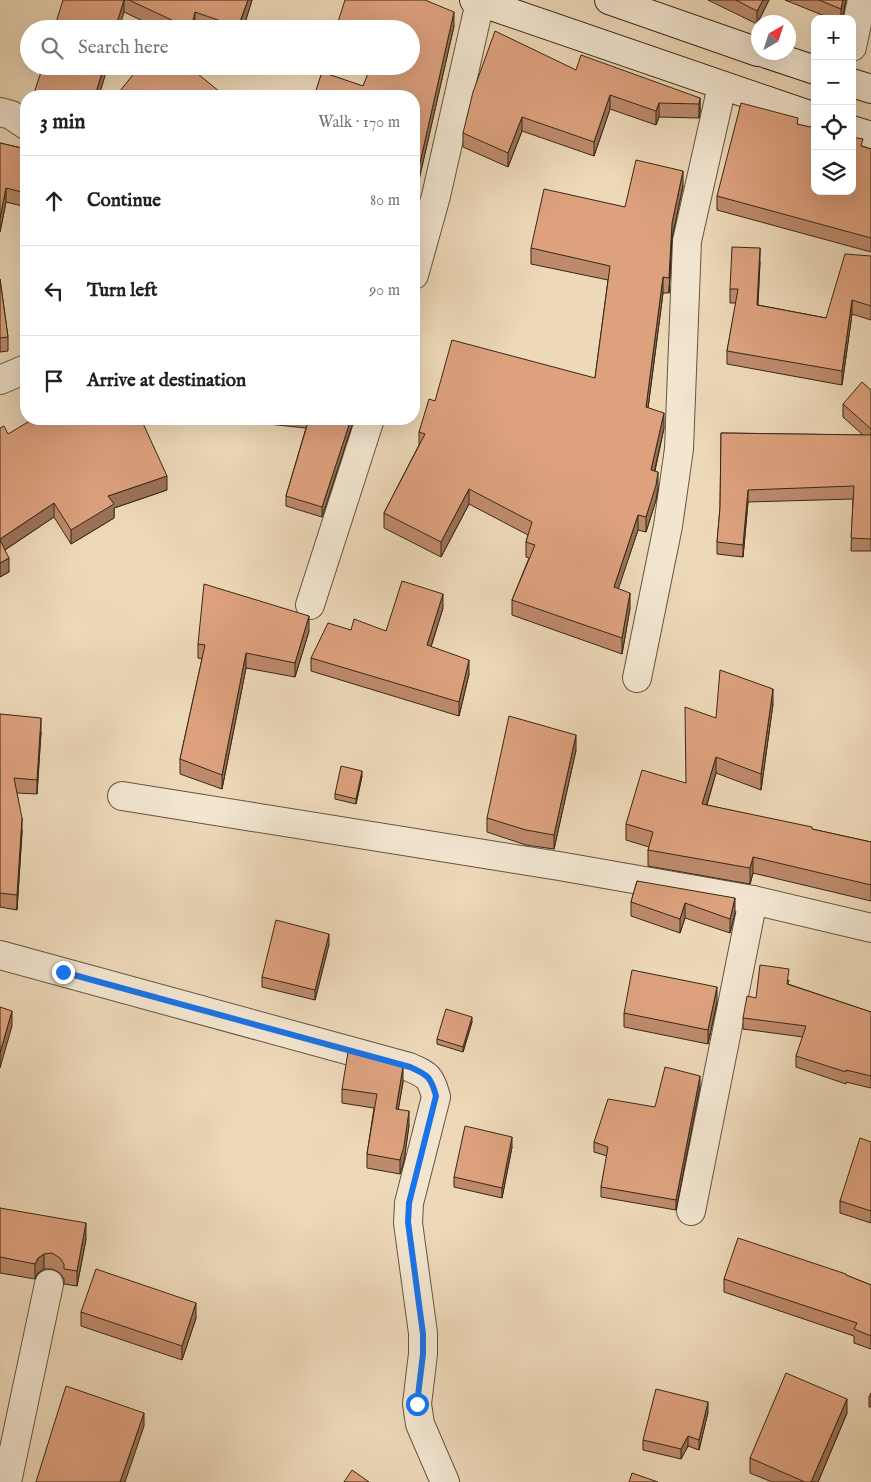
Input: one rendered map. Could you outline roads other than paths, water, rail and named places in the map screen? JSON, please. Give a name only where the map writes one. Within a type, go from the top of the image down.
[{"type":"street","points":[[609,0],[751,49]]},
{"type":"street","points":[[856,28],[862,0]]},
{"type":"street","points":[[420,235],[425,201],[477,1],[811,116]]},
{"type":"street","points":[[784,60],[811,69]]},
{"type":"street","points":[[856,84],[871,89]]},
{"type":"street","points":[[637,678],[668,526],[679,449],[687,241],[722,86]]},
{"type":"street","points":[[0,112],[12,115],[20,120]]},
{"type":"street","points":[[856,131],[871,136]]},
{"type":"street","points":[[0,380],[20,372]]},
{"type":"street","points":[[310,605],[368,425]]},
{"type":"street","points":[[122,796],[559,866],[753,900],[871,928]]},
{"type":"street","points":[[691,1211],[753,900]]},
{"type":"street","points":[[0,955],[410,1067],[425,1074],[432,1082],[436,1096],[409,1203],[408,1222],[423,1334],[423,1354],[417,1404],[420,1424],[445,1482]]},
{"type":"street","points":[[7,1482],[49,1284]]}]
